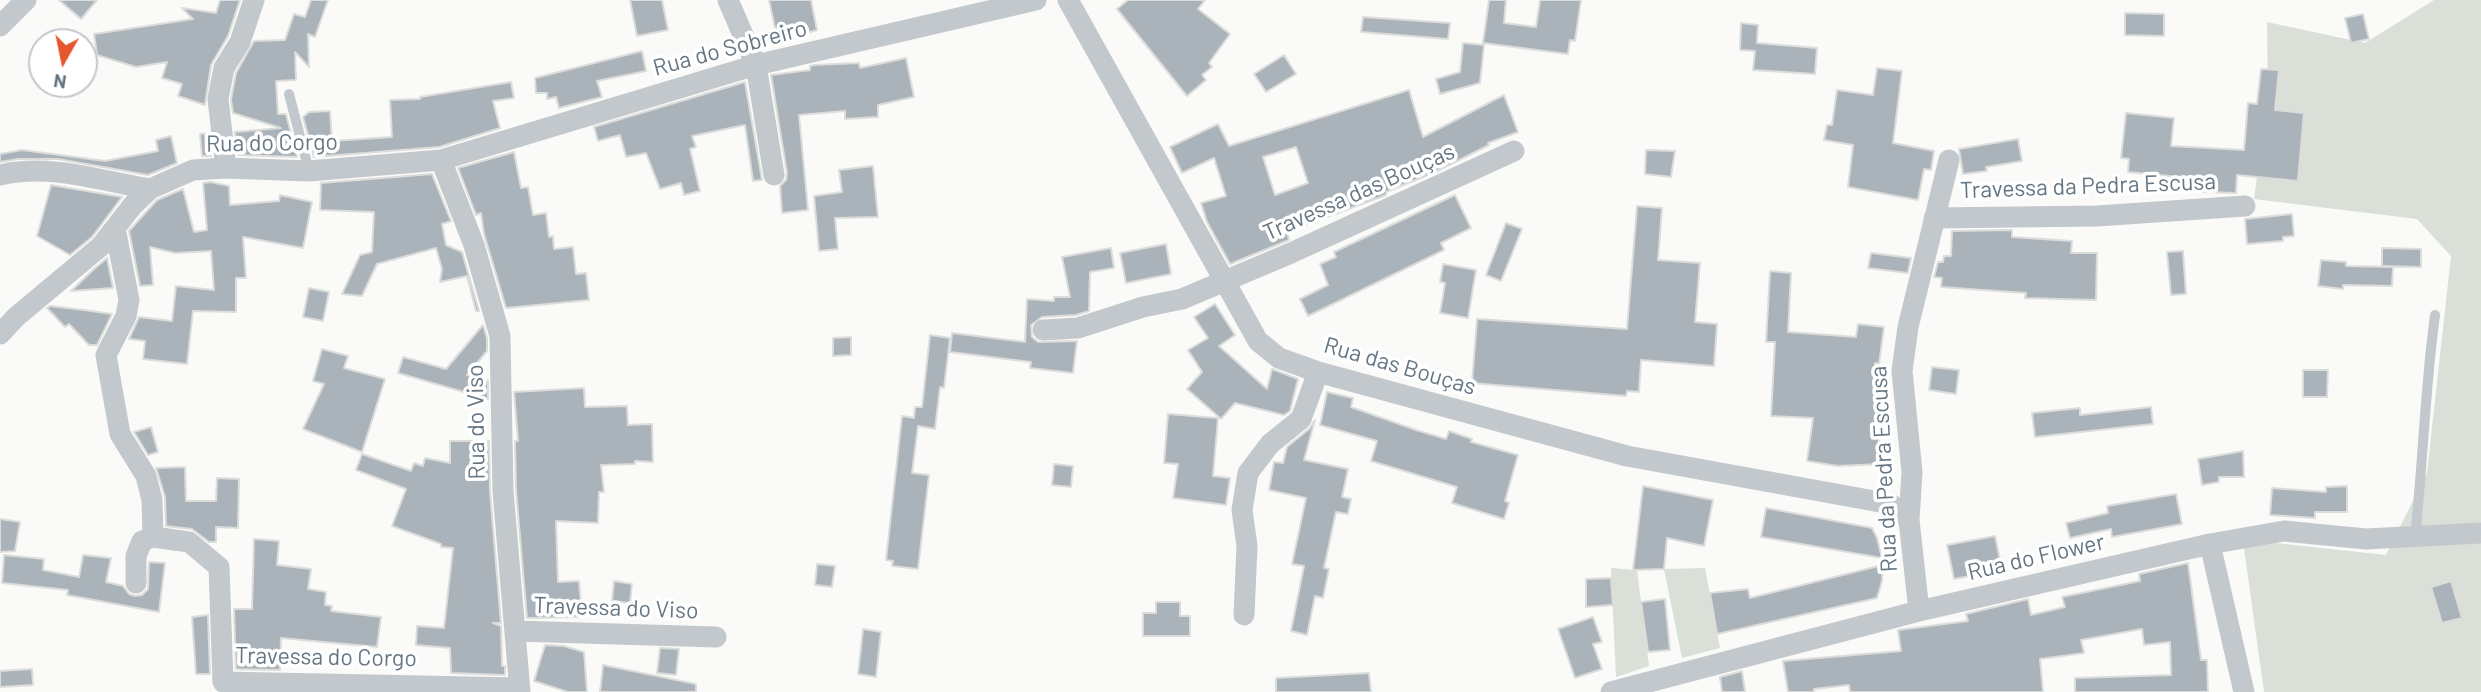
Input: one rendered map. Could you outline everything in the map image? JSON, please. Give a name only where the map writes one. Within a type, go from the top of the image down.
[{"type":"street","points":[[0,26],[26,0]]},
{"type":"street","points":[[226,168],[218,99],[224,68],[240,42],[254,0]]},
{"type":"street","points":[[728,0],[756,65],[774,175]]},
{"type":"street","name":"Rua do Sobreiro","points":[[441,160],[756,65],[1036,0]]},
{"type":"street","name":"Rua das Bouças","points":[[1068,0],[1258,341],[1279,358],[1318,372],[1627,456],[1891,504],[1909,520]]},
{"type":"street","name":"Travessa das Bouças","points":[[1043,330],[1078,328],[1143,307],[1182,299],[1292,253],[1514,151]]},
{"type":"street","name":"Rua do Corgo","points":[[0,334],[16,317],[100,246],[133,205],[150,189],[193,170],[226,168],[309,171],[441,160]]},
{"type":"street","name":"Rua do Viso","points":[[441,160],[474,245],[500,336],[503,491],[520,690]]},
{"type":"street","name":"Rua da Pedra Escusa","points":[[1919,611],[1909,520],[1912,472],[1902,371],[1908,327],[1949,160]]},
{"type":"street","points":[[0,175],[20,170],[44,170],[150,189]]},
{"type":"street","name":"Travessa da Pedra Escusa","points":[[1934,218],[2097,216],[2245,206]]},
{"type":"street","points":[[115,228],[129,300],[126,316],[106,355],[120,434],[146,476],[152,500],[153,537],[142,541],[136,556],[136,583]]},
{"type":"street","points":[[1244,615],[1247,546],[1242,510],[1248,473],[1270,444],[1301,419],[1318,372]]},
{"type":"street","name":"Rua do Flower","points":[[1611,692],[1919,611],[2210,544],[2284,531],[2366,539],[2481,533]]},
{"type":"street","name":"Travessa do Corgo","points":[[153,537],[189,542],[219,567],[223,682],[520,690]]},
{"type":"street","points":[[2210,544],[2244,692]]},
{"type":"street","name":"Travessa do Viso","points":[[515,631],[716,637]]},
{"type":"lane","points":[[289,94],[309,171]]},
{"type":"lane","points":[[2415,537],[2435,315]]},
{"type":"shaded area","points":[[2434,0],[2481,0],[2481,692],[2264,692],[2244,548],[2276,543],[2386,555],[2427,473],[2451,256],[2417,219],[2254,199],[2268,95],[2267,22],[2365,43]]},
{"type":"shaded area","points":[[1611,568],[1637,570],[1649,666],[1616,677]]},
{"type":"shaded area","points":[[1705,568],[1720,648],[1682,658],[1664,569]]},
{"type":"building","points":[[59,0],[97,0],[81,19]]},
{"type":"building","points":[[220,0],[240,0],[228,36],[211,65],[205,105],[178,96],[182,84],[162,78],[167,62],[136,67],[98,55],[98,33],[193,19],[182,8],[216,13]]},
{"type":"building","points":[[311,0],[328,0],[315,37],[308,34],[309,67],[295,52],[296,80],[276,81],[278,114],[286,114],[297,157],[238,155],[235,132],[281,128],[233,113],[231,100],[236,73],[254,41],[285,40],[294,14],[305,17]]},
{"type":"building","points":[[630,0],[662,0],[668,30],[637,36]]},
{"type":"building","points":[[769,0],[811,0],[817,30],[778,42]]},
{"type":"building","points":[[1128,0],[1205,0],[1198,9],[1230,34],[1209,63],[1212,67],[1202,75],[1206,80],[1187,96],[1117,9]]},
{"type":"building","points":[[1489,0],[1506,0],[1504,23],[1536,27],[1540,0],[1581,0],[1575,41],[1570,40],[1568,54],[1483,43]]},
{"type":"building","points":[[2125,13],[2164,14],[2164,36],[2125,35]]},
{"type":"building","points":[[2363,14],[2369,39],[2351,43],[2345,18]]},
{"type":"building","points":[[1363,17],[1450,23],[1448,39],[1361,32]]},
{"type":"building","points":[[1741,23],[1758,25],[1757,43],[1817,48],[1815,74],[1753,70],[1755,51],[1740,50]]},
{"type":"building","points":[[1463,43],[1484,45],[1480,83],[1440,94],[1436,79],[1460,72]]},
{"type":"building","points":[[642,51],[646,71],[597,81],[602,97],[559,108],[556,97],[547,99],[547,93],[536,93],[535,78]]},
{"type":"building","points":[[1284,55],[1296,74],[1266,92],[1254,74]]},
{"type":"building","points":[[906,58],[914,97],[878,105],[878,117],[845,119],[845,111],[799,115],[808,210],[782,213],[780,186],[786,180],[787,173],[771,75],[810,70],[810,66],[814,65],[859,63],[860,68]]},
{"type":"building","points":[[1877,68],[1902,71],[1893,143],[1934,151],[1931,170],[1924,169],[1918,200],[1848,187],[1853,145],[1824,140],[1827,125],[1832,125],[1837,90],[1873,95]]},
{"type":"building","points":[[2261,69],[2279,70],[2275,110],[2304,113],[2298,181],[2237,175],[2236,193],[2178,191],[2179,177],[2128,172],[2129,159],[2121,158],[2126,113],[2174,118],[2171,146],[2244,150],[2248,103],[2257,104]]},
{"type":"building","points":[[511,82],[514,98],[493,101],[500,128],[439,147],[314,157],[303,117],[309,112],[330,111],[332,141],[392,137],[390,100],[420,99]]},
{"type":"building","points":[[745,82],[762,180],[753,181],[745,125],[692,136],[696,147],[690,149],[700,191],[684,195],[681,183],[660,189],[646,153],[626,157],[620,135],[598,141],[594,127]]},
{"type":"building","points":[[1409,90],[1423,137],[1504,95],[1518,132],[1488,143],[1489,145],[1433,173],[1386,192],[1386,195],[1287,232],[1289,240],[1230,264],[1207,222],[1201,203],[1226,196],[1214,158],[1182,173],[1170,147],[1218,124],[1229,146]],"holes":[[[1296,147],[1308,183],[1275,195],[1263,157]]]},
{"type":"building","points":[[209,133],[211,156],[202,156],[200,134]]},
{"type":"building","points":[[171,136],[177,163],[148,175],[58,159],[0,162],[0,154],[22,150],[105,161],[158,151],[156,140]]},
{"type":"building","points":[[2018,139],[2022,161],[1986,167],[1987,171],[1963,174],[1959,149]]},
{"type":"building","points":[[1646,150],[1675,151],[1671,177],[1645,174]]},
{"type":"building","points":[[514,152],[521,188],[528,187],[533,215],[546,213],[549,237],[553,236],[554,249],[573,247],[576,274],[586,273],[589,300],[506,308],[484,234],[481,213],[476,215],[458,168]]},
{"type":"building","points":[[873,166],[878,217],[835,218],[838,249],[819,251],[814,196],[842,192],[839,170]]},
{"type":"building","points":[[432,174],[451,221],[442,224],[446,245],[462,252],[479,311],[476,311],[467,276],[440,282],[442,269],[436,248],[377,264],[362,296],[342,294],[360,255],[372,252],[374,212],[320,210],[321,183]]},
{"type":"building","points":[[203,183],[229,186],[230,205],[279,201],[280,195],[312,202],[303,248],[243,237],[246,278],[236,278],[236,312],[193,311],[187,364],[143,359],[145,341],[129,339],[139,317],[172,321],[176,286],[214,290],[211,251],[175,253],[150,247],[153,285],[140,286],[129,231],[157,200],[183,189],[194,232],[207,230]]},
{"type":"building","points":[[51,185],[122,197],[92,237],[70,255],[37,236]]},
{"type":"building","points":[[1455,195],[1471,228],[1441,243],[1444,250],[1308,316],[1300,299],[1328,285],[1320,264],[1336,257],[1334,252]]},
{"type":"building","points":[[1637,206],[1662,208],[1658,260],[1700,263],[1695,322],[1717,324],[1714,366],[1641,360],[1639,392],[1627,391],[1626,396],[1472,383],[1477,319],[1627,329]]},
{"type":"building","points":[[2292,214],[2294,236],[2283,237],[2283,241],[2247,244],[2245,219]]},
{"type":"building","points":[[1506,223],[1522,229],[1501,281],[1486,275]]},
{"type":"building","points":[[2012,230],[2012,237],[2072,241],[2071,253],[2097,253],[2096,300],[2025,298],[2026,293],[1941,287],[1942,278],[1934,277],[1938,262],[1943,262],[1944,256],[1951,256],[1952,231]]},
{"type":"building","points":[[1166,244],[1171,274],[1126,283],[1120,253]]},
{"type":"building","points":[[1111,248],[1114,268],[1090,272],[1089,311],[1076,315],[1042,317],[1031,325],[1032,337],[1038,342],[1077,341],[1073,373],[1030,368],[1031,362],[950,352],[952,333],[1025,342],[1027,299],[1054,301],[1054,297],[1070,297],[1062,257]]},
{"type":"building","points":[[2382,248],[2421,249],[2421,267],[2382,266]]},
{"type":"building","points":[[2183,251],[2186,294],[2171,295],[2167,252]]},
{"type":"building","points":[[1871,253],[1911,258],[1908,273],[1868,268]]},
{"type":"building","points":[[107,258],[113,288],[71,291],[93,270]]},
{"type":"building","points":[[2321,260],[2346,262],[2346,266],[2393,267],[2392,286],[2343,285],[2343,289],[2318,286]]},
{"type":"building","points":[[1443,264],[1476,270],[1468,318],[1440,313],[1445,283],[1440,282]]},
{"type":"building","points":[[1770,271],[1791,273],[1788,332],[1856,337],[1858,324],[1884,327],[1879,364],[1875,363],[1880,464],[1838,466],[1807,461],[1813,418],[1771,416],[1775,342],[1766,342]]},
{"type":"building","points":[[309,288],[329,292],[323,321],[303,317]]},
{"type":"building","points":[[1215,304],[1235,335],[1219,346],[1267,389],[1272,369],[1298,379],[1290,411],[1284,415],[1235,403],[1221,419],[1187,389],[1202,372],[1188,350],[1208,338],[1194,317]]},
{"type":"building","points":[[50,306],[112,314],[97,345],[89,345],[69,324],[65,327],[47,308]]},
{"type":"building","points":[[483,325],[487,351],[467,375],[488,381],[488,399],[398,373],[403,357],[446,369]]},
{"type":"building","points":[[930,335],[950,338],[944,388],[940,387],[935,429],[918,426],[912,473],[929,475],[918,569],[892,566],[893,561],[886,560],[902,416],[914,418],[915,407],[922,407]]},
{"type":"building","points":[[851,337],[851,355],[833,356],[833,338]]},
{"type":"building","points":[[322,349],[348,356],[344,368],[385,379],[362,452],[303,429],[324,384],[313,381]]},
{"type":"building","points":[[1932,367],[1959,370],[1956,394],[1929,390]]},
{"type":"building","points":[[2303,370],[2328,370],[2327,397],[2303,397]]},
{"type":"building","points":[[584,388],[585,407],[627,406],[628,425],[652,424],[653,462],[601,465],[604,492],[599,492],[598,523],[556,521],[558,582],[579,581],[582,617],[527,618],[516,490],[515,441],[518,441],[514,392]]},
{"type":"building","points":[[1327,392],[1353,398],[1351,407],[1416,430],[1446,439],[1449,431],[1472,439],[1471,442],[1518,455],[1505,501],[1509,503],[1504,519],[1452,503],[1457,487],[1371,461],[1377,441],[1320,425]]},
{"type":"building","points":[[2151,407],[2153,424],[2035,437],[2032,413],[2080,408],[2080,415]]},
{"type":"building","points":[[1168,414],[1218,418],[1213,476],[1230,478],[1226,505],[1173,498],[1178,464],[1164,463]]},
{"type":"building","points":[[1315,420],[1304,460],[1348,469],[1342,497],[1351,499],[1348,514],[1336,512],[1324,568],[1329,569],[1323,598],[1315,596],[1307,635],[1291,631],[1304,566],[1292,564],[1306,498],[1269,490],[1274,462],[1283,463],[1287,447],[1309,429]]},
{"type":"building","points":[[151,427],[158,452],[148,455],[134,432]]},
{"type":"building","points":[[450,441],[489,441],[490,492],[501,623],[493,623],[501,626],[502,666],[505,666],[505,675],[451,673],[450,648],[416,645],[417,626],[444,628],[453,548],[441,547],[441,544],[392,526],[406,489],[356,470],[362,454],[411,471],[414,463],[423,466],[425,458],[450,463]]},
{"type":"building","points":[[2243,451],[2244,477],[2219,477],[2219,482],[2202,485],[2198,459]]},
{"type":"building","points":[[1054,464],[1073,466],[1071,487],[1052,485]]},
{"type":"building","points":[[185,467],[186,501],[216,501],[217,478],[239,479],[238,528],[216,527],[216,542],[209,542],[192,529],[166,526],[165,497],[156,468]]},
{"type":"building","points":[[1643,486],[1713,500],[1704,546],[1667,538],[1664,569],[1633,570]]},
{"type":"building","points":[[2347,486],[2347,512],[2315,512],[2315,518],[2270,515],[2272,488],[2326,492],[2326,487]]},
{"type":"building","points":[[2176,494],[2182,524],[2112,537],[2111,529],[2070,538],[2066,523],[2108,513],[2107,506]]},
{"type":"building","points":[[1766,508],[1872,528],[1882,558],[1761,537]]},
{"type":"building","points":[[0,519],[20,522],[15,551],[0,552]]},
{"type":"building","points":[[1995,536],[2002,570],[1954,579],[1947,545]]},
{"type":"building","points":[[254,539],[279,541],[277,565],[311,569],[308,589],[326,592],[325,605],[332,606],[331,611],[381,617],[377,647],[281,638],[280,670],[236,669],[234,609],[252,609]]},
{"type":"building","points":[[4,555],[44,559],[43,570],[79,577],[83,555],[111,558],[106,582],[123,586],[129,594],[135,596],[142,595],[148,589],[149,562],[165,563],[159,612],[67,595],[68,590],[2,583]]},
{"type":"building","points":[[2188,563],[2201,660],[2207,660],[2208,692],[2075,692],[2075,678],[2171,675],[2170,642],[2144,645],[2142,629],[2081,640],[2084,653],[2040,659],[2043,692],[1850,692],[1849,685],[1814,689],[1814,692],[1788,692],[1783,661],[1901,651],[1898,630],[1968,621],[1966,614],[2028,599],[2031,615],[2065,607],[2062,597],[2140,581],[2139,574]]},
{"type":"building","points":[[817,564],[835,566],[832,587],[815,585]]},
{"type":"building","points":[[1883,565],[1877,598],[1717,634],[1710,593],[1748,589],[1750,598]]},
{"type":"building","points":[[1611,578],[1613,605],[1586,607],[1586,579]]},
{"type":"building","points":[[614,581],[632,584],[630,603],[612,601]]},
{"type":"building","points":[[2451,581],[2462,618],[2442,623],[2431,587]]},
{"type":"building","points":[[1665,599],[1670,650],[1648,652],[1641,602]]},
{"type":"building","points":[[1156,602],[1180,602],[1180,616],[1190,616],[1190,636],[1143,636],[1143,613],[1156,613]]},
{"type":"building","points":[[208,615],[210,674],[196,674],[192,617]]},
{"type":"building","points":[[1593,617],[1602,642],[1593,644],[1602,669],[1575,678],[1558,629]]},
{"type":"building","points":[[863,629],[881,632],[876,677],[858,674]]},
{"type":"building","points":[[545,645],[564,646],[584,652],[587,692],[568,692],[534,681]]},
{"type":"building","points":[[660,648],[679,649],[676,675],[657,673]]},
{"type":"building","points":[[603,665],[696,684],[696,692],[600,692]]},
{"type":"building","points":[[32,669],[33,685],[0,687],[0,671]]},
{"type":"building","points":[[1742,671],[1745,692],[1722,692],[1720,677]]},
{"type":"building","points":[[1369,673],[1371,692],[1276,692],[1276,678]]}]
